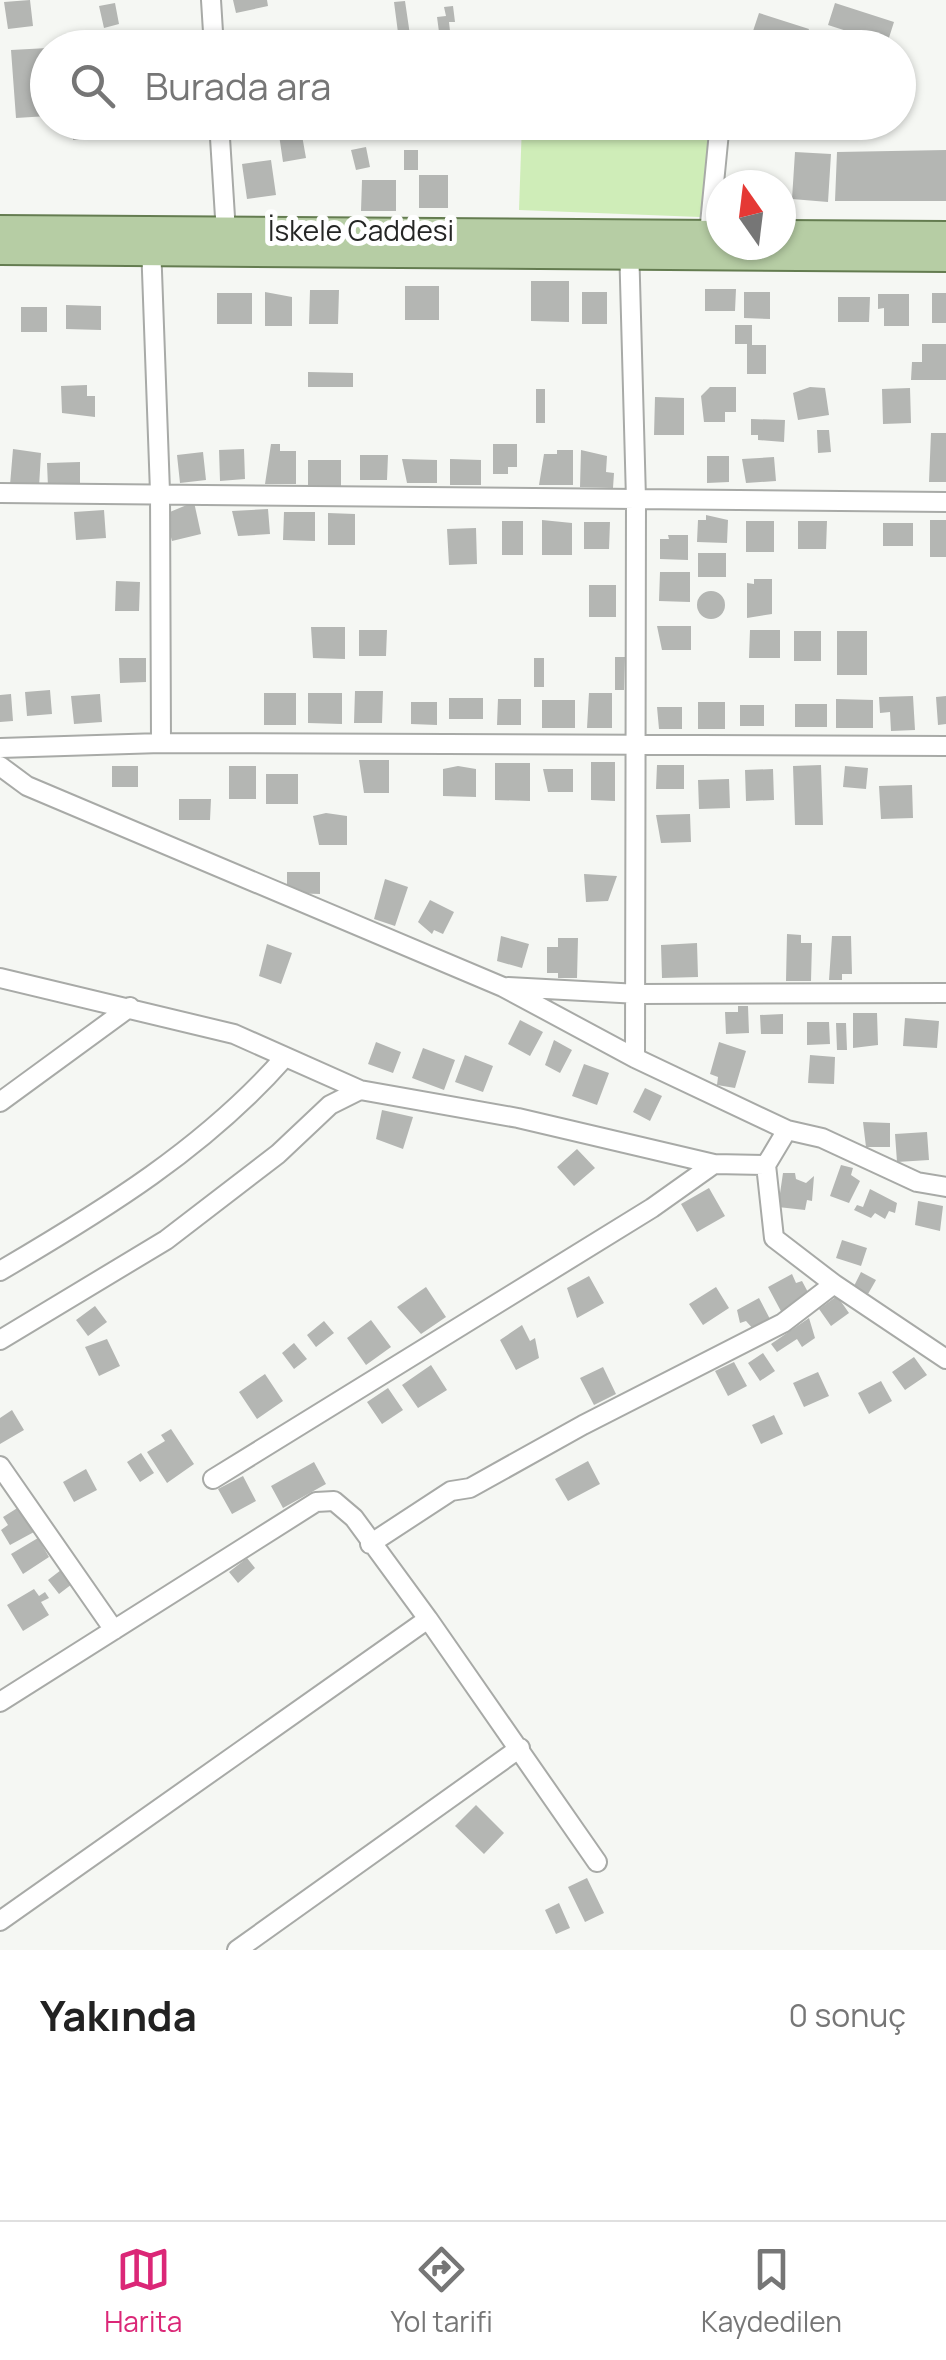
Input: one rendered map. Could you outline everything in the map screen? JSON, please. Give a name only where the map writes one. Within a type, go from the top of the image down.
[{"type":"main road","name":"İskele Caddesi","points":[[0,230],[150,242],[226,232],[630,243],[706,235]]},
{"type":"main road","points":[[796,235],[946,236]]},
{"type":"main road","points":[[0,250],[150,242],[630,243],[946,257]]},
{"type":"street","points":[[210,0],[212,30]]},
{"type":"street","points":[[219,140],[226,232]]},
{"type":"street","points":[[718,170],[719,140]]},
{"type":"street","points":[[150,242],[160,492],[161,743]]},
{"type":"street","points":[[630,243],[638,746],[635,1058]]},
{"type":"street","points":[[0,493],[946,502]]},
{"type":"street","points":[[0,748],[161,743],[946,746]]},
{"type":"street","points":[[0,767],[27,786],[503,987],[635,1058],[787,1130],[822,1138],[917,1182],[946,1188]]},
{"type":"street","points":[[0,978],[234,1034],[360,1090],[518,1118],[714,1164],[766,1165]]},
{"type":"street","points":[[503,987],[638,994],[946,993]]},
{"type":"street","points":[[0,1102],[130,1007]]},
{"type":"street","points":[[0,1271],[124,1198],[244,1104],[286,1056]]},
{"type":"street","points":[[0,1340],[166,1240],[278,1154],[330,1105],[360,1090]]},
{"type":"street","points":[[787,1130],[766,1165],[774,1238],[946,1360]]},
{"type":"street","points":[[213,1478],[652,1208],[714,1164]]},
{"type":"street","points":[[370,1544],[451,1491],[470,1488],[583,1425],[783,1323],[834,1284]]},
{"type":"street","points":[[0,1466],[114,1630]]},
{"type":"street","points":[[0,1702],[316,1502],[334,1501],[354,1518],[428,1619],[598,1862]]},
{"type":"street","points":[[0,1921],[428,1619]]},
{"type":"street","points":[[237,1950],[520,1748]]},
{"type":"green space","points":[[521,140],[709,140],[700,217],[519,210]]},
{"type":"building","points":[[30,0],[33,26],[8,29],[4,2]]},
{"type":"building","points":[[233,0],[267,0],[268,6],[236,13]]},
{"type":"building","points":[[405,1],[409,30],[398,30],[394,2]]},
{"type":"building","points":[[115,3],[119,24],[104,28],[99,6]]},
{"type":"building","points":[[835,3],[894,22],[891,30],[844,30],[828,25]]},
{"type":"building","points":[[453,6],[455,22],[449,22],[450,30],[439,30],[437,17],[446,16],[444,7]]},
{"type":"building","points":[[759,13],[809,29],[809,30],[753,30]]},
{"type":"building","points":[[30,49],[30,117],[16,118],[11,50]]},
{"type":"building","points":[[280,140],[303,140],[306,158],[283,162]]},
{"type":"building","points":[[366,147],[370,167],[356,170],[351,150]]},
{"type":"building","points":[[404,150],[418,150],[418,170],[404,170]]},
{"type":"building","points":[[946,150],[946,201],[835,201],[837,152]]},
{"type":"building","points":[[795,152],[831,154],[828,202],[796,199]]},
{"type":"building","points":[[271,160],[276,195],[247,199],[242,164]]},
{"type":"building","points":[[419,175],[448,175],[448,208],[419,208]]},
{"type":"building","points":[[362,180],[396,180],[396,211],[361,211]]},
{"type":"building","points":[[531,281],[569,281],[569,322],[531,321]]},
{"type":"building","points":[[405,286],[439,286],[439,320],[405,320]]},
{"type":"building","points":[[705,289],[736,289],[735,311],[705,311]]},
{"type":"building","points":[[310,290],[339,290],[338,324],[309,324]]},
{"type":"building","points":[[265,292],[292,297],[292,326],[265,326]]},
{"type":"building","points":[[582,292],[607,292],[607,324],[582,324]]},
{"type":"building","points":[[744,292],[770,292],[770,319],[744,318]]},
{"type":"building","points":[[217,293],[252,293],[252,324],[217,324]]},
{"type":"building","points":[[932,293],[946,293],[946,323],[932,323]]},
{"type":"building","points":[[878,294],[909,294],[909,326],[884,326],[884,308],[878,309]]},
{"type":"building","points":[[838,297],[870,297],[869,322],[838,322]]},
{"type":"building","points":[[66,305],[101,306],[101,330],[66,329]]},
{"type":"building","points":[[21,307],[47,307],[47,332],[21,332]]},
{"type":"building","points":[[735,325],[752,325],[752,345],[766,345],[766,374],[747,374],[747,344],[735,344]]},
{"type":"building","points":[[922,344],[946,344],[946,380],[911,380],[912,362],[922,362]]},
{"type":"building","points":[[308,372],[353,373],[353,387],[308,387]]},
{"type":"building","points":[[87,385],[87,396],[95,396],[95,417],[62,413],[61,386]]},
{"type":"building","points":[[710,387],[736,387],[736,412],[725,412],[725,422],[704,422],[701,396]]},
{"type":"building","points":[[810,387],[825,388],[829,415],[798,420],[793,393]]},
{"type":"building","points":[[910,388],[911,423],[883,424],[882,389]]},
{"type":"building","points":[[536,389],[545,389],[545,423],[536,423]]},
{"type":"building","points":[[655,397],[684,398],[684,435],[654,435]]},
{"type":"building","points":[[751,419],[785,420],[784,442],[758,440],[758,435],[751,435]]},
{"type":"building","points":[[817,430],[829,430],[831,452],[818,453]]},
{"type":"building","points":[[931,433],[946,433],[946,482],[929,482]]},
{"type":"building","points":[[271,444],[280,444],[280,451],[296,451],[296,484],[265,484]]},
{"type":"building","points":[[493,444],[517,444],[517,467],[508,467],[508,474],[493,474]]},
{"type":"building","points":[[13,449],[41,453],[39,487],[10,485]]},
{"type":"building","points":[[244,449],[245,479],[220,481],[219,450]]},
{"type":"building","points":[[557,450],[573,450],[573,485],[539,485],[544,454],[557,454]]},
{"type":"building","points":[[581,450],[607,456],[606,472],[614,473],[613,488],[580,487]]},
{"type":"building","points":[[203,452],[206,480],[180,483],[177,455]]},
{"type":"building","points":[[360,455],[388,455],[387,480],[360,480]]},
{"type":"building","points":[[707,456],[729,456],[729,482],[707,483]]},
{"type":"building","points":[[774,457],[776,481],[746,483],[742,459]]},
{"type":"building","points":[[402,459],[437,460],[437,483],[407,483]]},
{"type":"building","points":[[450,459],[481,460],[481,485],[450,485]]},
{"type":"building","points":[[308,460],[341,460],[341,487],[308,487]]},
{"type":"building","points":[[80,462],[80,486],[48,487],[47,463]]},
{"type":"building","points":[[194,502],[201,534],[172,541],[165,514]]},
{"type":"building","points":[[268,509],[270,534],[238,536],[232,511]]},
{"type":"building","points":[[104,510],[106,538],[76,540],[74,512]]},
{"type":"building","points":[[284,512],[315,512],[315,541],[283,540]]},
{"type":"building","points":[[328,513],[355,514],[355,545],[328,545]]},
{"type":"building","points":[[706,515],[728,520],[727,543],[697,542],[698,520],[706,520]]},
{"type":"building","points":[[542,520],[572,523],[572,555],[542,555]]},
{"type":"building","points":[[930,520],[946,520],[946,557],[930,557]]},
{"type":"building","points":[[502,521],[523,521],[523,555],[502,555]]},
{"type":"building","points":[[746,521],[774,521],[774,552],[746,552]]},
{"type":"building","points":[[798,521],[827,521],[826,549],[798,549]]},
{"type":"building","points":[[584,522],[610,522],[609,549],[584,549]]},
{"type":"building","points":[[883,523],[913,523],[913,546],[883,546]]},
{"type":"building","points":[[476,528],[477,564],[449,565],[447,529]]},
{"type":"building","points":[[668,535],[688,535],[688,560],[660,559],[660,539],[669,539]]},
{"type":"building","points":[[698,553],[726,553],[726,577],[698,577]]},
{"type":"building","points":[[660,572],[690,572],[690,602],[659,601]]},
{"type":"building","points":[[754,579],[772,579],[772,614],[747,618],[747,583],[754,584]]},
{"type":"building","points":[[116,581],[140,582],[139,611],[115,611]]},
{"type":"building","points":[[589,585],[616,585],[616,617],[589,617]]},
{"type":"building","points":[[711,591],[721,595],[725,605],[721,615],[711,619],[701,615],[697,605],[701,595]]},
{"type":"building","points":[[657,626],[691,626],[691,650],[662,650]]},
{"type":"building","points":[[311,627],[345,627],[345,659],[313,658]]},
{"type":"building","points":[[359,630],[387,630],[386,656],[359,656]]},
{"type":"building","points":[[750,630],[780,630],[780,658],[749,658]]},
{"type":"building","points":[[794,631],[821,631],[821,661],[794,661]]},
{"type":"building","points":[[837,631],[867,631],[867,675],[837,675]]},
{"type":"building","points":[[615,657],[625,657],[624,690],[615,690]]},
{"type":"building","points":[[119,658],[146,658],[146,682],[120,683]]},
{"type":"building","points":[[534,658],[544,658],[544,687],[534,687]]},
{"type":"building","points":[[50,690],[52,714],[27,716],[25,692]]},
{"type":"building","points":[[355,691],[383,691],[382,723],[354,723]]},
{"type":"building","points":[[264,693],[296,693],[296,725],[264,725]]},
{"type":"building","points":[[308,693],[342,693],[342,724],[308,723]]},
{"type":"building","points":[[589,693],[612,693],[612,728],[587,728]]},
{"type":"building","points":[[11,694],[13,721],[0,722],[0,695]]},
{"type":"building","points":[[100,694],[102,722],[74,724],[71,696]]},
{"type":"building","points":[[913,696],[915,730],[891,731],[890,712],[880,713],[879,697]]},
{"type":"building","points":[[946,696],[946,724],[938,725],[936,697]]},
{"type":"building","points":[[449,698],[483,698],[483,719],[449,719]]},
{"type":"building","points":[[498,699],[521,699],[521,725],[497,725]]},
{"type":"building","points":[[836,699],[873,700],[873,728],[836,728]]},
{"type":"building","points":[[542,700],[575,700],[575,728],[542,728]]},
{"type":"building","points":[[411,702],[437,702],[437,725],[411,724]]},
{"type":"building","points":[[698,702],[725,702],[725,729],[698,729]]},
{"type":"building","points":[[795,704],[827,704],[827,727],[795,727]]},
{"type":"building","points":[[740,705],[764,705],[764,726],[740,726]]},
{"type":"building","points":[[657,707],[682,707],[682,729],[659,729]]},
{"type":"building","points":[[359,760],[389,760],[389,793],[364,793]]},
{"type":"building","points":[[591,762],[615,762],[615,801],[591,800]]},
{"type":"building","points":[[495,763],[530,763],[530,801],[495,800]]},
{"type":"building","points":[[657,765],[684,765],[684,789],[656,789]]},
{"type":"building","points":[[821,765],[823,825],[795,825],[793,766]]},
{"type":"building","points":[[112,766],[138,766],[138,787],[112,787]]},
{"type":"building","points":[[229,766],[256,766],[256,799],[229,799]]},
{"type":"building","points":[[845,766],[868,768],[866,789],[843,787]]},
{"type":"building","points":[[443,769],[476,769],[476,797],[443,796]]},
{"type":"building","points":[[543,769],[573,769],[573,792],[548,792]]},
{"type":"building","points":[[773,769],[774,800],[746,801],[745,770]]},
{"type":"building","points":[[266,774],[298,774],[298,804],[266,804]]},
{"type":"building","points":[[729,779],[730,808],[699,809],[698,780]]},
{"type":"building","points":[[912,785],[913,818],[881,819],[879,786]]},
{"type":"building","points":[[179,799],[211,799],[210,820],[179,820]]},
{"type":"building","points":[[690,814],[691,842],[661,843],[656,815]]},
{"type":"building","points":[[313,816],[347,816],[347,845],[319,845]]},
{"type":"building","points":[[287,872],[320,872],[320,894],[287,893]]},
{"type":"building","points":[[584,874],[617,876],[608,901],[586,902]]},
{"type":"building","points":[[385,879],[408,887],[395,926],[374,919]]},
{"type":"building","points":[[430,900],[454,912],[443,934],[434,930],[432,934],[418,922]]},
{"type":"building","points":[[787,934],[801,935],[801,943],[812,943],[811,981],[786,981]]},
{"type":"building","points":[[501,936],[529,944],[522,968],[497,961]]},
{"type":"building","points":[[832,936],[851,936],[852,974],[842,974],[842,980],[829,980]]},
{"type":"building","points":[[558,938],[578,938],[577,978],[558,978],[558,973],[547,973],[547,947],[558,947]]},
{"type":"building","points":[[697,943],[698,977],[662,978],[661,945]]},
{"type":"building","points":[[267,944],[292,953],[281,984],[259,976]]},
{"type":"building","points":[[738,1006],[748,1006],[749,1033],[726,1034],[725,1012],[738,1012]]},
{"type":"building","points":[[853,1013],[877,1013],[878,1045],[853,1048]]},
{"type":"building","points":[[783,1014],[783,1034],[761,1034],[760,1015]]},
{"type":"building","points":[[905,1018],[939,1021],[937,1048],[903,1046]]},
{"type":"building","points":[[520,1020],[543,1032],[530,1056],[508,1044]]},
{"type":"building","points":[[807,1022],[829,1022],[830,1044],[807,1045]]},
{"type":"building","points":[[836,1023],[846,1023],[847,1050],[837,1050]]},
{"type":"building","points":[[554,1040],[572,1050],[560,1073],[545,1065]]},
{"type":"building","points":[[376,1042],[401,1052],[393,1073],[368,1064]]},
{"type":"building","points":[[719,1042],[746,1051],[735,1088],[717,1085],[718,1077],[710,1074]]},
{"type":"building","points":[[423,1048],[455,1060],[444,1090],[412,1078]]},
{"type":"building","points":[[465,1055],[493,1066],[483,1092],[455,1082]]},
{"type":"building","points":[[810,1055],[835,1057],[834,1084],[808,1083]]},
{"type":"building","points":[[584,1064],[609,1073],[597,1105],[572,1096]]},
{"type":"building","points":[[645,1088],[662,1096],[650,1121],[633,1112]]},
{"type":"building","points":[[382,1110],[413,1117],[403,1149],[376,1139]]},
{"type":"building","points":[[863,1122],[890,1123],[890,1147],[866,1147]]},
{"type":"building","points":[[927,1132],[929,1160],[897,1162],[895,1134]]},
{"type":"building","points":[[577,1149],[595,1168],[574,1186],[557,1167]]},
{"type":"building","points":[[841,1165],[853,1168],[851,1175],[860,1181],[849,1203],[830,1196]]},
{"type":"building","points":[[783,1173],[795,1173],[796,1179],[806,1183],[814,1176],[812,1201],[807,1200],[805,1210],[778,1207]]},
{"type":"building","points":[[709,1188],[725,1216],[697,1232],[681,1204]]},
{"type":"building","points":[[870,1189],[897,1203],[895,1213],[889,1211],[885,1219],[875,1213],[871,1218],[854,1210],[857,1205],[863,1207]]},
{"type":"building","points":[[918,1201],[943,1206],[940,1231],[915,1225]]},
{"type":"building","points":[[842,1240],[867,1248],[861,1266],[836,1258]]},
{"type":"building","points":[[861,1272],[876,1280],[868,1294],[854,1286]]},
{"type":"building","points":[[792,1274],[796,1283],[802,1281],[810,1296],[783,1315],[768,1287]]},
{"type":"building","points":[[589,1276],[604,1303],[577,1318],[567,1288]]},
{"type":"building","points":[[426,1287],[446,1317],[421,1334],[397,1307]]},
{"type":"building","points":[[716,1287],[729,1308],[703,1325],[689,1304]]},
{"type":"building","points":[[837,1296],[849,1313],[831,1326],[819,1309]]},
{"type":"building","points":[[759,1298],[771,1321],[754,1330],[746,1321],[740,1323],[737,1310]]},
{"type":"building","points":[[95,1306],[107,1322],[88,1336],[76,1320]]},
{"type":"building","points":[[809,1318],[815,1338],[802,1347],[797,1339],[777,1352],[771,1344]]},
{"type":"building","points":[[371,1320],[391,1347],[366,1365],[347,1338]]},
{"type":"building","points":[[324,1321],[334,1333],[316,1347],[307,1335]]},
{"type":"building","points":[[522,1325],[530,1341],[535,1338],[539,1358],[516,1370],[500,1340]]},
{"type":"building","points":[[107,1339],[120,1366],[99,1376],[85,1347]]},
{"type":"building","points":[[294,1343],[307,1359],[294,1369],[282,1353]]},
{"type":"building","points":[[763,1353],[775,1371],[760,1381],[748,1363]]},
{"type":"building","points":[[914,1357],[927,1375],[905,1390],[892,1372]]},
{"type":"building","points":[[734,1362],[747,1386],[728,1396],[715,1371]]},
{"type":"building","points":[[431,1365],[447,1390],[418,1408],[402,1385]]},
{"type":"building","points":[[603,1367],[616,1394],[594,1405],[580,1378]]},
{"type":"building","points":[[818,1372],[829,1396],[804,1407],[793,1383]]},
{"type":"building","points":[[265,1374],[283,1401],[257,1419],[239,1392]]},
{"type":"building","points":[[881,1381],[892,1401],[869,1414],[858,1393]]},
{"type":"building","points":[[388,1388],[403,1410],[382,1424],[367,1402]]},
{"type":"building","points":[[12,1410],[24,1430],[0,1444],[0,1418]]},
{"type":"building","points":[[774,1415],[783,1434],[761,1444],[752,1425]]},
{"type":"building","points":[[171,1429],[194,1464],[167,1483],[147,1452],[165,1441],[161,1435]]},
{"type":"building","points":[[141,1453],[154,1473],[140,1482],[127,1462]]},
{"type":"building","points":[[588,1461],[600,1484],[568,1501],[555,1479]]},
{"type":"building","points":[[314,1462],[326,1484],[283,1508],[271,1486]]},
{"type":"building","points":[[86,1469],[97,1490],[74,1502],[63,1482]]},
{"type":"building","points":[[243,1476],[256,1501],[232,1514],[218,1489]]},
{"type":"building","points":[[19,1507],[34,1532],[10,1545],[1,1530],[8,1525],[3,1517]]},
{"type":"building","points":[[38,1538],[49,1557],[23,1574],[11,1554]]},
{"type":"building","points":[[247,1558],[255,1568],[238,1583],[229,1572]]},
{"type":"building","points":[[61,1570],[72,1584],[59,1594],[48,1580]]},
{"type":"building","points":[[34,1589],[39,1596],[45,1592],[49,1598],[41,1602],[49,1615],[23,1631],[7,1605]]},
{"type":"building","points":[[476,1805],[504,1833],[484,1854],[455,1826]]},
{"type":"building","points":[[587,1878],[604,1913],[585,1922],[568,1887]]},
{"type":"building","points":[[559,1903],[570,1928],[556,1934],[545,1910]]}]
